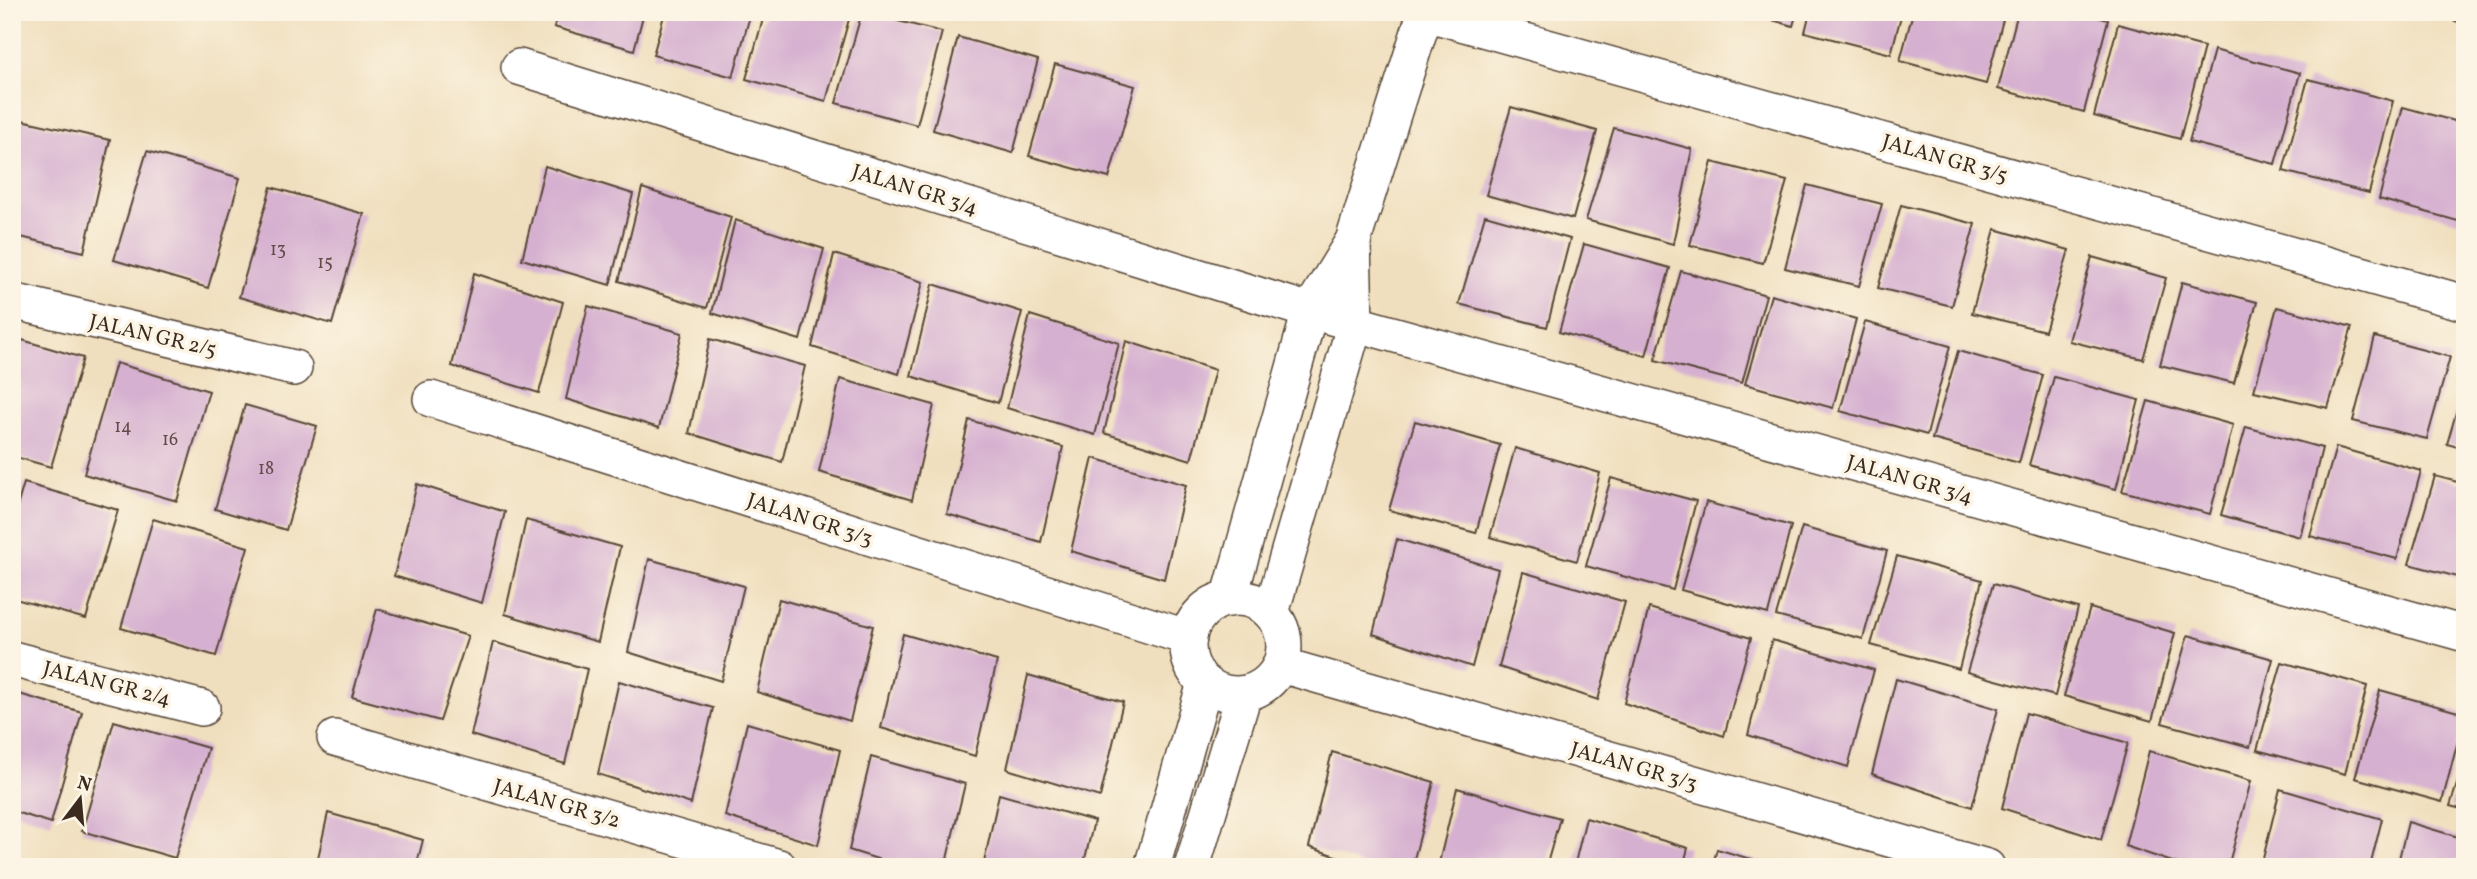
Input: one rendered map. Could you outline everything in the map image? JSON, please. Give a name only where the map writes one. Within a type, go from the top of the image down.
[{"type":"street","points":[[1229,599],[1310,311],[1353,241],[1425,13]]},
{"type":"street","name":"JALAN GR 3/5","points":[[1425,13],[2465,303]]},
{"type":"street","name":"JALAN GR 3/4","points":[[519,67],[1310,311],[2465,634]]},
{"type":"street","points":[[1271,612],[1355,323],[1353,241]]},
{"type":"street","name":"JALAN GR 2/5","points":[[12,301],[294,368]]},
{"type":"street","name":"JALAN GR 3/3","points":[[431,399],[1189,638]]},
{"type":"street","points":[[1229,599],[1252,601],[1271,612],[1284,637],[1281,665],[1269,682],[1244,694],[1217,690],[1205,683],[1191,663],[1189,638],[1199,615],[1213,604],[1229,599]]},
{"type":"street","name":"JALAN GR 2/4","points":[[12,659],[202,708]]},
{"type":"street","name":"JALAN GR 3/3","points":[[1281,665],[1987,867]]},
{"type":"street","points":[[1152,867],[1205,683]]},
{"type":"street","points":[[1192,867],[1244,694]]},
{"type":"street","name":"JALAN GR 3/2","points":[[335,738],[779,867]]},
{"type":"building","points":[[558,12],[644,12],[634,50],[554,27]]},
{"type":"building","points":[[665,12],[751,12],[733,77],[653,55]]},
{"type":"building","points":[[765,12],[851,12],[826,101],[746,79]]},
{"type":"building","points":[[862,12],[942,32],[917,125],[836,103]]},
{"type":"building","points":[[1744,12],[1797,12],[1793,26]]},
{"type":"building","points":[[1810,12],[1902,12],[1891,54],[1805,32]]},
{"type":"building","points":[[1913,12],[2005,12],[1986,84],[1900,61]]},
{"type":"building","points":[[2018,12],[2080,12],[2108,20],[2084,112],[1998,89]]},
{"type":"building","points":[[2465,12],[2465,24],[2428,13]]},
{"type":"building","points":[[2118,24],[2204,47],[2180,139],[2094,116]]},
{"type":"building","points":[[958,37],[1038,60],[1013,153],[933,130]]},
{"type":"building","points":[[2214,50],[2300,73],[2275,164],[2189,142]]},
{"type":"building","points":[[1055,64],[1135,86],[1109,178],[1029,156]]},
{"type":"building","points":[[2308,79],[2393,101],[2369,193],[2283,171]]},
{"type":"building","points":[[1511,107],[1597,131],[1573,219],[1486,195]]},
{"type":"building","points":[[2403,107],[2465,124],[2465,223],[2379,199]]},
{"type":"building","points":[[17,119],[110,140],[84,252],[12,235],[12,138]]},
{"type":"building","points":[[1614,128],[1692,149],[1673,244],[1586,220]]},
{"type":"building","points":[[147,151],[240,178],[208,288],[114,260]]},
{"type":"building","points":[[1712,162],[1787,181],[1763,263],[1690,245]]},
{"type":"building","points":[[545,166],[633,194],[610,285],[522,259]]},
{"type":"building","points":[[1807,185],[1882,204],[1859,286],[1785,268]]},
{"type":"building","points":[[271,187],[364,214],[332,324],[239,297]]},
{"type":"building","points":[[642,188],[731,217],[707,308],[619,281]]},
{"type":"building","points":[[1901,205],[1975,224],[1952,306],[1878,288]]},
{"type":"building","points":[[1485,215],[1570,239],[1547,327],[1459,304]]},
{"type":"building","points":[[735,220],[824,249],[800,340],[712,313]]},
{"type":"building","points":[[1995,229],[2069,250],[2045,331],[1972,313]]},
{"type":"building","points":[[1584,244],[1670,268],[1646,356],[1559,332]]},
{"type":"building","points":[[834,254],[923,282],[899,374],[812,347]]},
{"type":"building","points":[[2092,257],[2166,278],[2143,359],[2069,341]]},
{"type":"building","points":[[1681,271],[1766,295],[1742,383],[1655,360]]},
{"type":"building","points":[[474,273],[563,302],[539,393],[452,366]]},
{"type":"building","points":[[2182,282],[2257,302],[2234,383],[2160,365]]},
{"type":"building","points":[[933,284],[1022,312],[998,403],[911,376]]},
{"type":"building","points":[[1771,295],[1856,319],[1833,408],[1745,384]]},
{"type":"building","points":[[588,306],[682,333],[659,428],[566,399]]},
{"type":"building","points":[[2277,307],[2352,327],[2328,408],[2254,391]]},
{"type":"building","points":[[1030,315],[1119,343],[1095,435],[1007,408]]},
{"type":"building","points":[[1865,322],[1950,346],[1927,435],[1840,411]]},
{"type":"building","points":[[12,337],[83,358],[51,467],[12,456]]},
{"type":"building","points":[[2375,337],[2450,357],[2427,439],[2353,421]]},
{"type":"building","points":[[710,339],[805,366],[782,462],[689,433]]},
{"type":"building","points":[[1126,341],[1215,370],[1191,460],[1104,433]]},
{"type":"building","points":[[1958,351],[2043,375],[2019,463],[1932,439]]},
{"type":"building","points":[[116,363],[209,391],[177,501],[84,474]]},
{"type":"building","points":[[2054,377],[2139,400],[2116,489],[2029,465]]},
{"type":"building","points":[[840,379],[934,405],[912,500],[819,472]]},
{"type":"building","points":[[2465,382],[2465,449],[2447,444]]},
{"type":"building","points":[[2148,401],[2233,425],[2210,514],[2122,491]]},
{"type":"building","points":[[245,405],[317,426],[286,530],[215,509]]},
{"type":"building","points":[[969,420],[1063,447],[1041,542],[947,514]]},
{"type":"building","points":[[1415,421],[1500,445],[1476,533],[1389,510]]},
{"type":"building","points":[[2246,427],[2322,448],[2300,537],[2221,515]]},
{"type":"building","points":[[2336,447],[2421,471],[2397,559],[2310,536]]},
{"type":"building","points":[[1515,448],[1600,473],[1577,561],[1490,537]]},
{"type":"building","points":[[1093,458],[1186,485],[1164,579],[1071,551]]},
{"type":"building","points":[[2435,476],[2465,484],[2465,579],[2409,564]]},
{"type":"building","points":[[1611,478],[1696,501],[1673,590],[1586,566]]},
{"type":"building","points":[[24,483],[118,510],[86,619],[12,598],[12,524]]},
{"type":"building","points":[[417,484],[505,512],[482,603],[394,576]]},
{"type":"building","points":[[1706,502],[1791,526],[1768,614],[1681,590]]},
{"type":"building","points":[[153,519],[248,547],[216,656],[121,628]]},
{"type":"building","points":[[526,520],[620,547],[598,642],[505,614]]},
{"type":"building","points":[[1802,527],[1887,551],[1863,639],[1776,616]]},
{"type":"building","points":[[1397,539],[1498,569],[1472,667],[1373,634]]},
{"type":"building","points":[[1897,556],[1982,580],[1959,669],[1871,645]]},
{"type":"building","points":[[649,559],[744,586],[721,681],[628,652]]},
{"type":"building","points":[[1523,572],[1625,602],[1598,700],[1499,667]]},
{"type":"building","points":[[1993,584],[2078,608],[2055,696],[1967,672]]},
{"type":"building","points":[[779,599],[873,626],[850,721],[757,692]]},
{"type":"building","points":[[1649,608],[1751,638],[1724,736],[1624,703]]},
{"type":"building","points":[[2090,608],[2175,633],[2152,721],[2064,696]]},
{"type":"building","points":[[377,609],[468,636],[440,721],[352,697]]},
{"type":"building","points":[[903,634],[997,661],[975,756],[881,728]]},
{"type":"building","points":[[2188,635],[2273,659],[2250,747],[2162,723]]},
{"type":"building","points":[[1772,640],[1874,670],[1848,767],[1748,735]]},
{"type":"building","points":[[493,642],[587,669],[565,764],[471,735]]},
{"type":"building","points":[[2282,662],[2367,686],[2345,774],[2257,750]]},
{"type":"building","points":[[1028,675],[1123,702],[1100,797],[1007,769]]},
{"type":"building","points":[[1896,679],[1998,709],[1972,807],[1872,774]]},
{"type":"building","points":[[619,681],[713,708],[691,804],[598,774]]},
{"type":"building","points":[[2380,690],[2465,714],[2442,802],[2355,778]]},
{"type":"building","points":[[12,692],[82,712],[51,823],[12,811]]},
{"type":"building","points":[[2026,713],[2128,743],[2101,840],[2002,808]]},
{"type":"building","points":[[114,721],[208,748],[175,858],[82,831]]},
{"type":"building","points":[[747,723],[840,750],[818,845],[725,816]]},
{"type":"building","points":[[2149,751],[2251,781],[2228,867],[2187,867],[2125,846]]},
{"type":"building","points":[[1332,752],[1434,782],[1412,867],[1368,867],[1309,847]]},
{"type":"building","points":[[871,757],[965,784],[945,867],[903,867],[849,850]]},
{"type":"building","points":[[2465,759],[2465,810],[2450,806]]},
{"type":"building","points":[[1457,788],[1560,818],[1546,867],[1438,867]]},
{"type":"building","points":[[2280,789],[2382,819],[2370,867],[2261,867]]},
{"type":"building","points":[[999,794],[1094,821],[1083,867],[983,867]]},
{"type":"building","points":[[328,813],[423,840],[416,867],[316,867]]},
{"type":"building","points":[[1586,818],[1688,848],[1683,867],[1574,867]]},
{"type":"building","points":[[2408,822],[2465,839],[2465,867],[2397,867]]},
{"type":"building","points":[[1717,849],[1774,866],[1774,867],[1712,867]]}]
